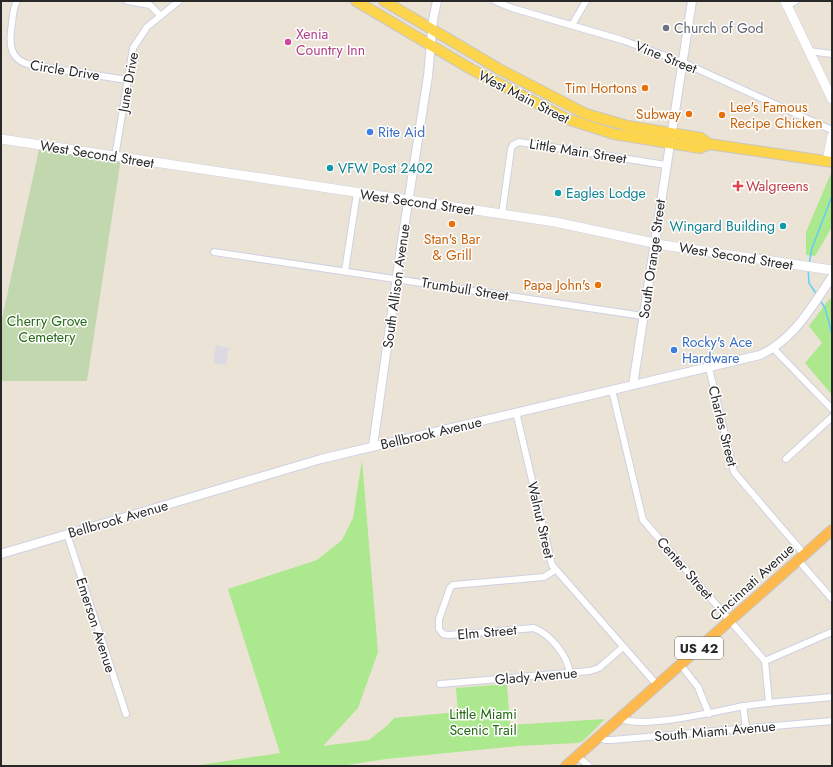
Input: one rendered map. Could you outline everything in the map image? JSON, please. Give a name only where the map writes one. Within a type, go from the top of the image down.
[{"type":"highway","name":"Cincinnati Avenue","points":[[566,766],[832,530]]},
{"type":"main road","name":"West Main Street","points":[[356,1],[515,94],[567,119],[614,134],[670,138],[701,138],[709,144],[830,162]]},
{"type":"main road","name":"West Main Street","points":[[384,1],[433,32],[499,69],[586,114],[670,138]]},
{"type":"main road","points":[[789,3],[832,99]]},
{"type":"main road","points":[[830,162],[832,136]]},
{"type":"main road","name":"West Second Street","points":[[1,140],[573,225],[654,243],[832,270]]},
{"type":"street","name":"Circle Drive","points":[[17,1],[9,39],[12,51],[19,60],[31,66],[127,80]]},
{"type":"street","points":[[127,1],[150,6],[161,16]]},
{"type":"street","name":"June Drive","points":[[115,157],[131,56],[136,42],[147,27],[179,1]]},
{"type":"street","name":"South Allison Avenue","points":[[373,446],[432,45],[433,20],[438,1]]},
{"type":"street","name":"Vine Street","points":[[495,1],[512,8],[622,40],[682,62],[832,130]]},
{"type":"street","points":[[572,25],[586,1]]},
{"type":"street","name":"South Orange Street","points":[[633,385],[692,1]]},
{"type":"street","points":[[809,50],[832,54]]},
{"type":"street","name":"Little Main Street","points":[[502,214],[511,149],[513,145],[519,142],[666,164]]},
{"type":"street","points":[[345,271],[357,193]]},
{"type":"street","name":"Trumbull Street","points":[[214,252],[644,316]]},
{"type":"street","name":"Bellbrook Avenue","points":[[1,554],[309,463],[373,446],[756,356],[773,348],[798,325],[832,277]]},
{"type":"street","points":[[773,348],[832,409]]},
{"type":"street","name":"Charles Street","points":[[709,368],[734,472],[832,599]]},
{"type":"street","name":"Center Street","points":[[612,390],[644,520],[765,661]]},
{"type":"street","name":"Walnut Street","points":[[516,412],[550,562],[555,570],[657,685]]},
{"type":"street","points":[[786,459],[832,418]]},
{"type":"street","name":"Emerson Avenue","points":[[67,534],[126,714]]},
{"type":"street","name":"Elm Street","points":[[555,570],[544,577],[453,585],[450,588],[441,614],[438,629],[443,634],[448,635],[534,628],[544,634],[558,649],[567,662],[570,673]]},
{"type":"street","points":[[769,703],[765,661],[832,632]]},
{"type":"street","name":"Glady Avenue","points":[[440,684],[596,670],[623,647]]},
{"type":"street","points":[[680,664],[693,680],[709,714]]},
{"type":"street","points":[[620,718],[632,723],[688,718],[743,706],[832,697]]},
{"type":"street","points":[[743,706],[746,728]]},
{"type":"street","name":"South Miami Avenue","points":[[599,737],[605,740],[612,740],[832,721]]},
{"type":"street","points":[[577,756],[589,766]]},
{"type":"shaded area","points":[[216,345],[229,348],[226,365],[213,363]]},
{"type":"green space","name":"Cherry Grove Cemetery","points":[[40,145],[121,158],[87,381],[1,381],[1,323]]},
{"type":"green space","points":[[832,171],[832,227],[815,256],[806,255],[806,232]]},
{"type":"green space","points":[[830,298],[832,305],[832,395],[805,363],[822,343],[809,326]]},
{"type":"green space","name":"Little Miami Scenic Trail","points":[[362,460],[378,652],[358,708],[323,746],[369,740],[388,725],[394,718],[458,712],[456,688],[507,684],[510,725],[605,719],[583,741],[578,743],[518,746],[386,759],[341,766],[193,766],[280,753],[228,589],[317,560],[342,540],[353,518]]},
{"type":"waterway","points":[[809,264],[812,248],[832,196]]},
{"type":"waterway","points":[[808,269],[809,283],[817,295]]},
{"type":"waterway","points":[[820,300],[825,308],[832,334]]},
{"type":"place","name":"Church of God","points":[[666,28]]},
{"type":"place","name":"Xenia Country Inn","points":[[288,42]]},
{"type":"place","name":"Tim Hortons","points":[[645,88]]},
{"type":"place","name":"Subway","points":[[689,114]]},
{"type":"place","name":"Lee's Famous Recipe Chicken","points":[[722,115]]},
{"type":"place","name":"Rite Aid","points":[[370,132]]},
{"type":"place","name":"VFW Post 2402","points":[[330,168]]},
{"type":"place","name":"Walgreens","points":[[738,186]]},
{"type":"place","name":"Eagles Lodge","points":[[558,193]]},
{"type":"place","name":"Stan's Bar & Grill","points":[[452,224]]},
{"type":"place","name":"Wingard Building","points":[[783,226]]},
{"type":"place","name":"Papa John's","points":[[598,285]]},
{"type":"place","name":"Rocky's Ace Hardware","points":[[674,350]]}]
